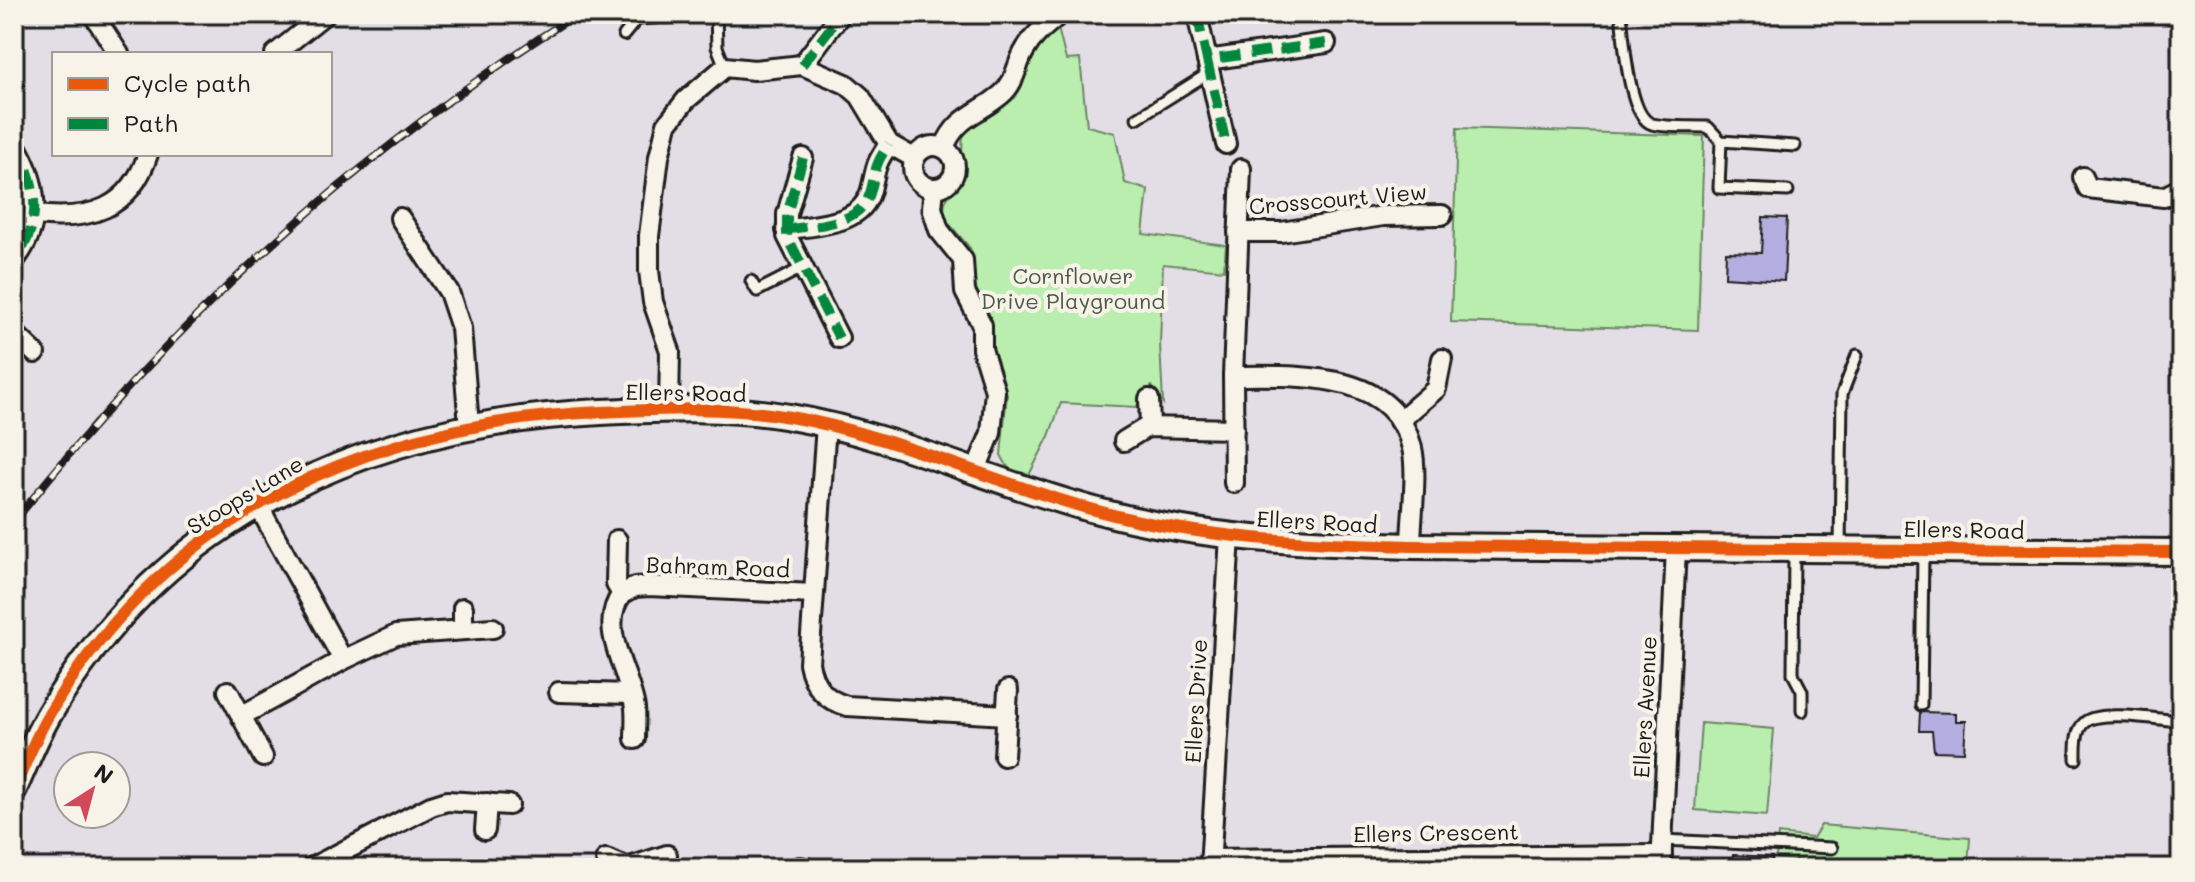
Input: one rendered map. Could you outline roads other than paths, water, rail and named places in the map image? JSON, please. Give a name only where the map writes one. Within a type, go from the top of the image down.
[{"type":"street","points":[[93,14],[118,52]]},
{"type":"street","points":[[278,52],[325,14]]},
{"type":"street","points":[[802,65],[841,14]]},
{"type":"street","points":[[944,148],[950,133],[963,118],[1004,93],[1014,78],[1024,50],[1060,14]]},
{"type":"street","points":[[1197,14],[1226,144]]},
{"type":"street","points":[[1208,67],[1326,43]]},
{"type":"street","points":[[669,409],[670,351],[653,302],[649,236],[659,157],[667,124],[686,100],[725,67],[754,70],[802,65],[846,84],[860,96],[889,144],[914,158]]},
{"type":"street","points":[[14,143],[35,187],[36,215],[23,249],[14,261]]},
{"type":"street","points":[[786,230],[850,218],[860,211],[872,187],[873,167],[889,144]]},
{"type":"street","points":[[930,146],[944,148],[954,158],[956,172],[948,184],[934,188],[916,179],[914,158],[930,146]]},
{"type":"street","points":[[36,215],[67,218],[96,214],[120,197],[139,177],[147,156]]},
{"type":"street","points":[[803,158],[787,214],[786,230],[839,338]]},
{"type":"street","points":[[1234,483],[1233,376],[1241,169]]},
{"type":"street","points":[[2083,177],[2088,188],[2164,197],[2181,188]]},
{"type":"street","points":[[934,188],[932,208],[935,219],[939,230],[963,260],[965,292],[982,325],[982,349],[995,391],[991,433],[975,472]]},
{"type":"street","name":"Crosscourt View","points":[[1238,232],[1281,232],[1383,216],[1442,215]]},
{"type":"street","points":[[400,218],[449,292],[461,328],[469,425]]},
{"type":"street","points":[[14,333],[35,353]]},
{"type":"street","points":[[1399,421],[1436,389],[1442,359]]},
{"type":"street","points":[[1233,376],[1329,380],[1353,385],[1376,397],[1399,421],[1412,449],[1411,546]]},
{"type":"street","points":[[1149,399],[1150,427]]},
{"type":"street","name":"Ellers Road","points":[[469,425],[559,414],[669,409],[787,416],[826,425],[1109,514],[1165,528],[1230,536],[1411,546],[2181,552]]},
{"type":"street","name":"Stoops Lane","points":[[14,789],[49,713],[115,623],[165,572],[258,505],[333,466],[469,425]]},
{"type":"street","name":"Bahram Road","points":[[826,425],[809,663],[812,678],[825,696],[836,703],[1007,715]]},
{"type":"street","points":[[1124,441],[1138,430],[1150,427],[1234,429]]},
{"type":"street","points":[[258,505],[343,660]]},
{"type":"street","name":"Ellers Drive","points":[[1210,864],[1230,536]]},
{"type":"street","name":"Bahram Road","points":[[617,540],[616,584],[622,594]]},
{"type":"street","name":"Ellers Avenue","points":[[1662,855],[1676,548]]},
{"type":"street","name":"Bahram Road","points":[[635,739],[631,694],[614,637],[613,618],[622,594],[635,587],[649,586],[813,594]]},
{"type":"street","points":[[463,608],[463,630]]},
{"type":"street","points":[[241,716],[396,635],[493,628]]},
{"type":"street","points":[[1004,756],[1008,690]]},
{"type":"street","points":[[228,691],[263,757]]},
{"type":"street","points":[[559,692],[631,694]]},
{"type":"street","points":[[311,868],[431,806],[447,801],[509,805]]},
{"type":"street","points":[[485,830],[487,803]]},
{"type":"street","points":[[606,859],[629,867],[667,855]]},
{"type":"street","name":"Ellers Crescent","points":[[1210,864],[1662,855]]},
{"type":"street","points":[[800,867],[806,868]]},
{"type":"lane","points":[[624,35],[637,19],[716,14],[717,47],[725,67]]},
{"type":"lane","points":[[1621,14],[1639,116],[1650,124],[1708,127],[1721,141],[1795,146]]},
{"type":"lane","points":[[1137,118],[1208,67]]},
{"type":"lane","points":[[1721,141],[1719,188],[1788,191]]},
{"type":"lane","points":[[751,281],[757,291],[802,268]]},
{"type":"lane","points":[[1840,549],[1842,394],[1857,355]]},
{"type":"lane","points":[[1794,549],[1793,674],[1802,691],[1802,711]]},
{"type":"lane","points":[[1921,705],[1923,550]]},
{"type":"lane","points":[[2076,759],[2078,733],[2085,722],[2093,718],[2113,716],[2181,721]]},
{"type":"lane","points":[[1662,855],[1832,848]]},
{"type":"railway","points":[[14,522],[75,447],[139,376],[273,243],[419,123],[577,14]]},
{"type":"park label","name":"Cornflower Drive Playground","points":[[1073,288]]}]
